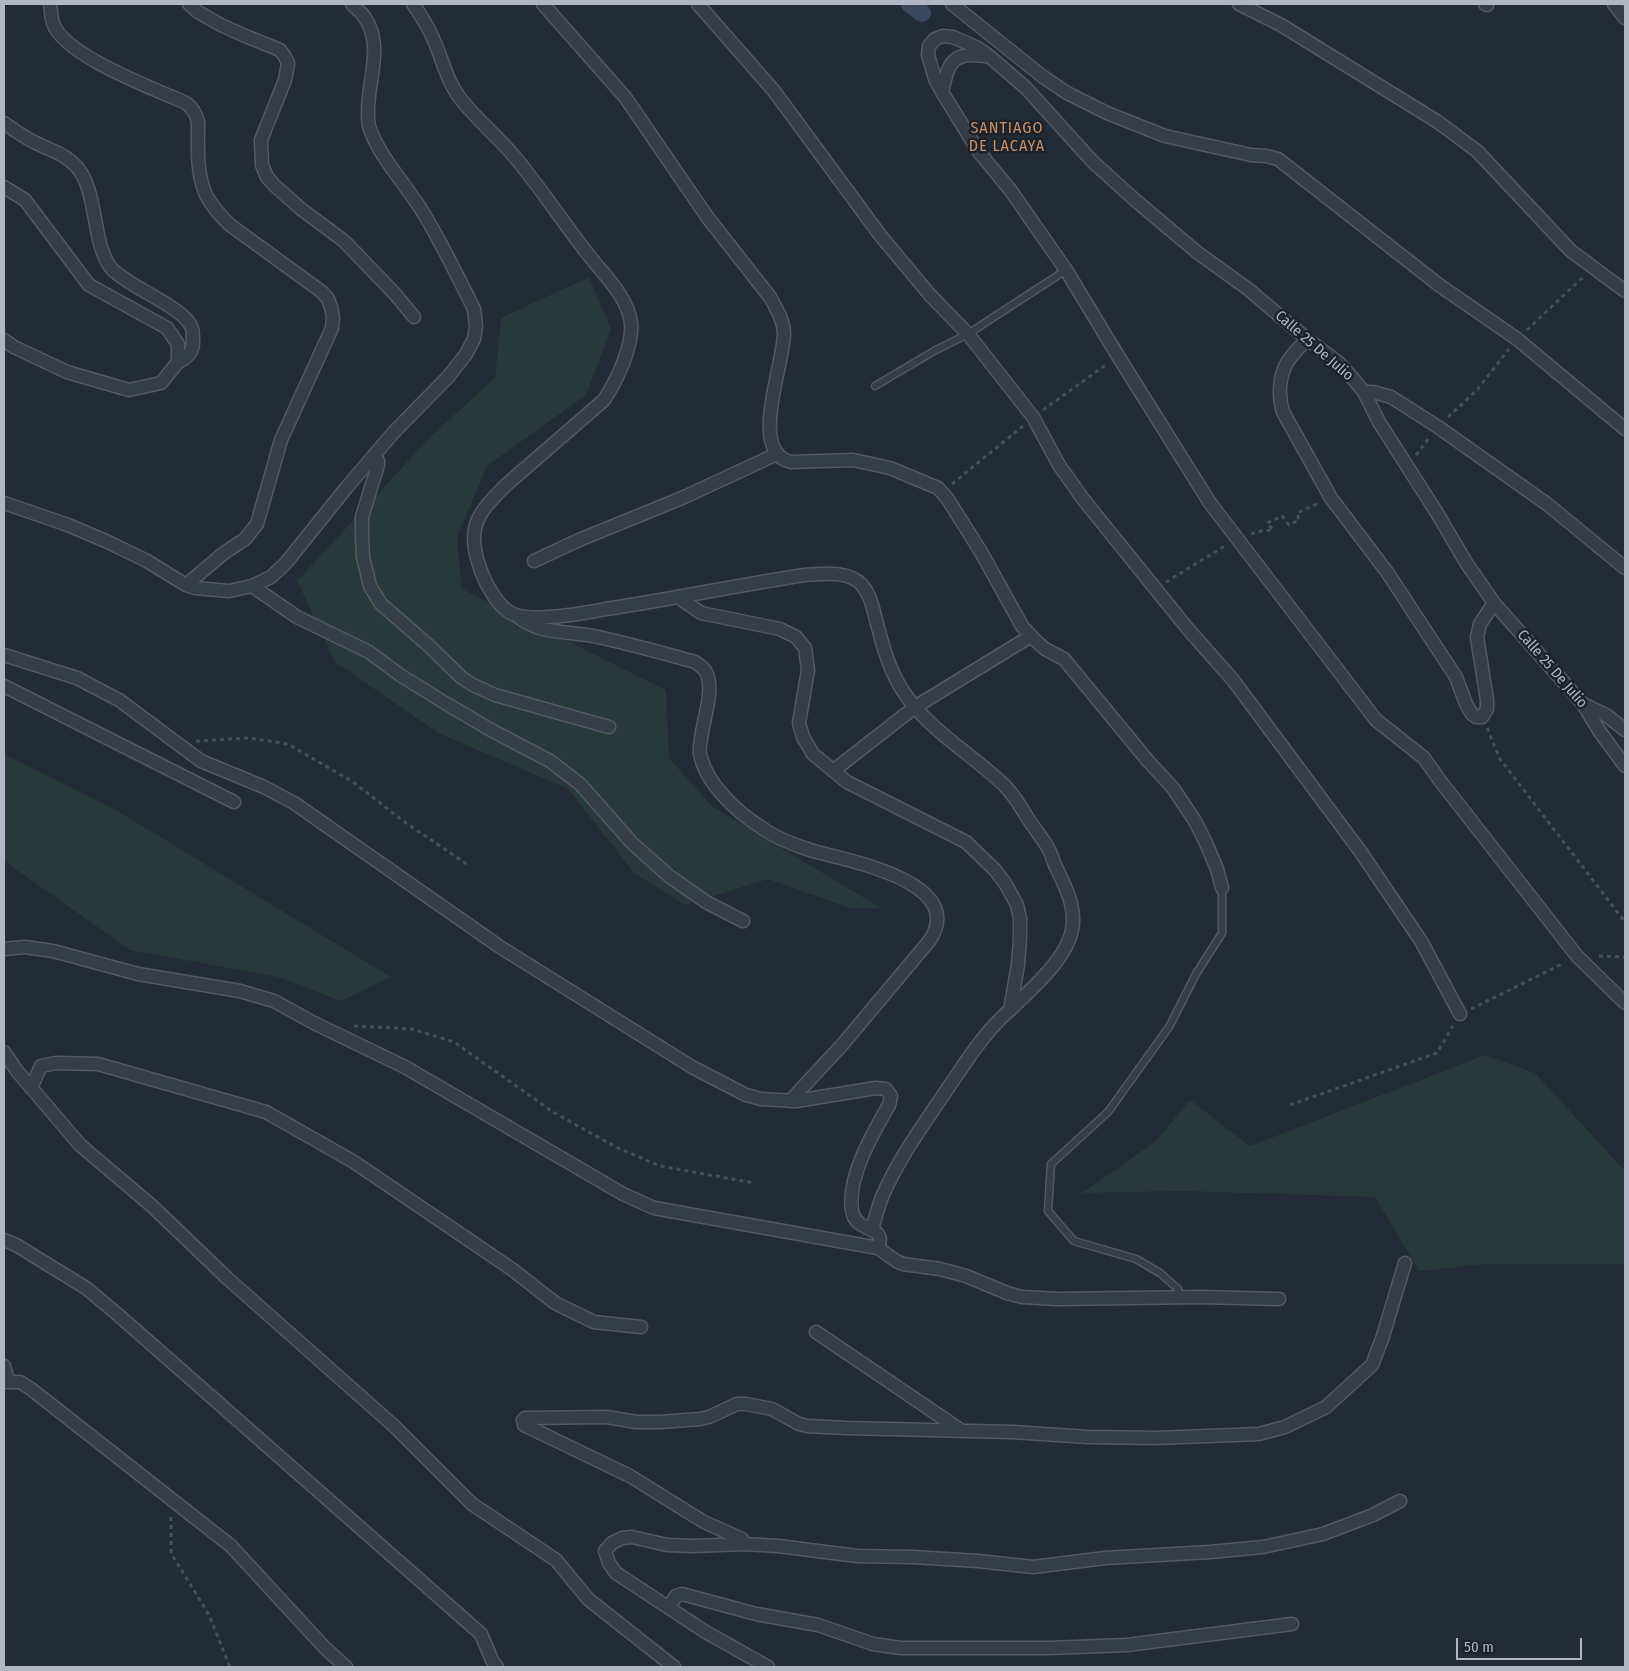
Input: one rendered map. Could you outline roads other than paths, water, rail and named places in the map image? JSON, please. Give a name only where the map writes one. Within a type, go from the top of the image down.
[{"type":"street","points":[[50,4],[53,24],[62,36],[76,48],[120,74],[186,103],[192,108],[198,122],[200,178],[206,195],[217,212],[230,225],[322,292],[328,299],[331,307],[333,317],[328,338],[281,440],[257,524],[253,531],[245,538],[186,585]]},
{"type":"street","points":[[189,4],[198,12],[221,25],[280,50],[288,63],[286,80],[261,140],[262,166],[267,177],[301,209],[344,241],[382,280],[414,317]]},
{"type":"street","points":[[4,503],[68,525],[108,542],[147,561],[186,585],[195,588],[229,591],[252,586],[271,577],[285,564],[374,455],[448,377],[466,354],[474,339],[476,326],[474,309],[424,213],[385,156],[370,127],[368,102],[375,59],[374,42],[370,26],[365,17],[352,4]]},
{"type":"street","points":[[413,4],[432,36],[448,79],[459,97],[472,113],[494,134],[543,193],[624,302],[630,322],[630,338],[625,356],[604,400],[492,498],[477,520],[474,529],[475,552],[482,575],[490,591],[506,611],[527,624],[539,628],[595,636],[695,662],[705,670],[709,679],[710,690],[708,706],[702,724],[699,752],[705,770],[722,793],[738,810],[763,829],[785,840],[809,849],[876,868],[897,877],[918,888],[934,906],[937,919],[934,933],[930,940],[842,1045],[790,1101]]},
{"type":"street","points":[[543,4],[625,97],[708,218],[770,297],[783,323],[784,332],[780,368],[770,418],[770,439],[777,454],[784,460],[791,462],[853,460],[890,468],[938,488],[947,498],[981,552],[1022,626],[1045,649],[1064,659],[1148,761],[1173,788],[1195,820],[1217,869],[1222,888]]},
{"type":"street","points":[[698,4],[774,91],[880,235],[930,295],[968,334],[1033,417],[1059,465],[1083,499],[1188,629],[1234,680],[1360,851],[1421,941],[1460,1014]]},
{"type":"street","points":[[952,4],[1036,72],[1067,93],[1165,136],[1225,150],[1278,159],[1438,284],[1518,339],[1625,429]]},
{"type":"street","points":[[1239,4],[1281,26],[1438,122],[1477,151],[1571,252],[1625,291]]},
{"type":"street","points":[[1614,4],[1625,18]]},
{"type":"street","name":"Calle 25 De Julio","points":[[942,92],[935,79],[928,55],[929,46],[933,40],[943,36],[953,37],[978,48],[1026,88],[1093,162],[1135,200],[1198,253],[1248,289],[1339,364],[1364,392],[1379,422],[1408,465],[1467,564],[1494,603],[1583,704],[1600,732],[1625,766]]},
{"type":"street","points":[[989,56],[972,55],[957,59],[947,70],[942,92],[979,152],[1011,191],[1066,270],[1210,503],[1376,720],[1424,758],[1577,956],[1625,1003]]},
{"type":"street","points":[[1026,88],[1036,72]]},
{"type":"street","points":[[4,123],[35,142],[67,158],[82,173],[92,204],[101,246],[111,267],[119,275],[175,310],[192,328],[193,346],[191,352],[184,360],[178,362],[161,383],[129,390],[67,372],[14,347],[4,340]]},
{"type":"street","points":[[4,187],[25,200],[89,285],[167,328],[178,344],[178,362]]},
{"type":"street","points":[[1307,339],[1288,362],[1280,390],[1280,402],[1283,412],[1331,498],[1387,572],[1456,678],[1466,704],[1476,717],[1482,717],[1487,709],[1477,637],[1480,624],[1494,603]]},
{"type":"street","points":[[1364,392],[1373,392],[1391,397],[1438,426],[1548,504],[1625,568]]},
{"type":"street","points":[[534,562],[682,498],[777,454]]},
{"type":"street","points":[[374,455],[378,461],[378,468],[362,517],[362,537],[363,557],[370,586],[381,604],[457,673],[473,685],[495,695],[609,727]]},
{"type":"street","points":[[516,616],[570,615],[805,575],[824,574],[850,577],[862,584],[868,595],[886,654],[902,690],[915,707],[947,738],[993,775],[1016,799],[1048,848],[1064,882],[1073,922],[1063,952],[1045,974],[1002,1016],[967,1061],[913,1140],[892,1176],[881,1199],[872,1230]]},
{"type":"street","points":[[252,586],[297,617],[369,652],[445,704],[550,761],[580,784],[632,843],[669,876],[706,902],[743,921]]},
{"type":"street","points":[[678,597],[700,613],[780,629],[796,637],[805,648],[808,670],[800,723],[803,737],[813,754],[847,782],[966,842],[1005,883],[1017,905],[1020,918],[1018,964],[1010,1010]]},
{"type":"street","points":[[834,771],[915,707],[1031,636]]},
{"type":"street","points":[[4,655],[77,678],[119,700],[201,761],[264,787],[294,803],[500,947],[692,1067],[746,1095],[761,1099],[790,1101],[876,1088],[889,1092],[891,1096],[889,1105],[860,1161],[852,1198],[852,1211],[855,1219],[861,1226],[876,1231],[880,1239],[878,1248]]},
{"type":"street","points":[[4,686],[234,802]]},
{"type":"street","points":[[1583,704],[1606,715],[1625,730]]},
{"type":"street","points":[[4,949],[26,947],[53,951],[138,974],[240,991],[274,1001],[314,1023],[405,1067],[623,1194],[654,1208],[878,1248],[896,1261],[904,1264],[966,1276],[1007,1293],[1022,1297],[1058,1299],[1279,1299]]},
{"type":"street","points":[[4,1052],[31,1088],[80,1145],[152,1206],[226,1278],[394,1426],[472,1504],[556,1560],[588,1599],[674,1667]]},
{"type":"street","points":[[31,1088],[41,1066],[56,1063],[98,1064],[266,1112],[354,1162],[513,1270],[555,1303],[594,1322],[640,1327]]},
{"type":"street","points":[[4,1240],[16,1245],[86,1288],[116,1313],[481,1634],[497,1667]]},
{"type":"street","points":[[744,1544],[742,1539],[704,1522],[630,1476],[524,1425],[523,1420],[525,1418],[607,1416],[636,1422],[685,1421],[710,1417],[737,1404],[746,1404],[772,1409],[799,1424],[807,1426],[1088,1437],[1166,1438],[1259,1434],[1285,1427],[1326,1407],[1372,1365],[1382,1339],[1404,1263]]},
{"type":"street","points":[[816,1332],[962,1431]]},
{"type":"street","points":[[4,1366],[6,1381],[20,1382],[31,1389],[231,1546],[346,1667]]},
{"type":"street","points":[[768,1667],[704,1631],[616,1573],[609,1563],[605,1551],[612,1543],[622,1538],[632,1537],[667,1545],[744,1544],[778,1546],[857,1556],[932,1558],[1033,1567],[1105,1558],[1263,1547],[1323,1534],[1366,1518],[1400,1501]]},
{"type":"street","points":[[670,1607],[676,1596],[682,1594],[756,1614],[818,1625],[873,1644],[900,1648],[1049,1648],[1127,1645],[1292,1624]]},
{"type":"lane","points":[[875,386],[968,334],[1066,270]]},
{"type":"lane","points":[[1181,1298],[1178,1289],[1160,1273],[1136,1259],[1074,1241],[1048,1211],[1051,1164],[1108,1112],[1169,1027],[1196,974],[1222,933],[1222,888]]},
{"type":"waterway","points":[[910,4],[922,13]]},
{"type":"district","name":"SANTIAGO DE LACAYA","points":[[1007,138]]}]
